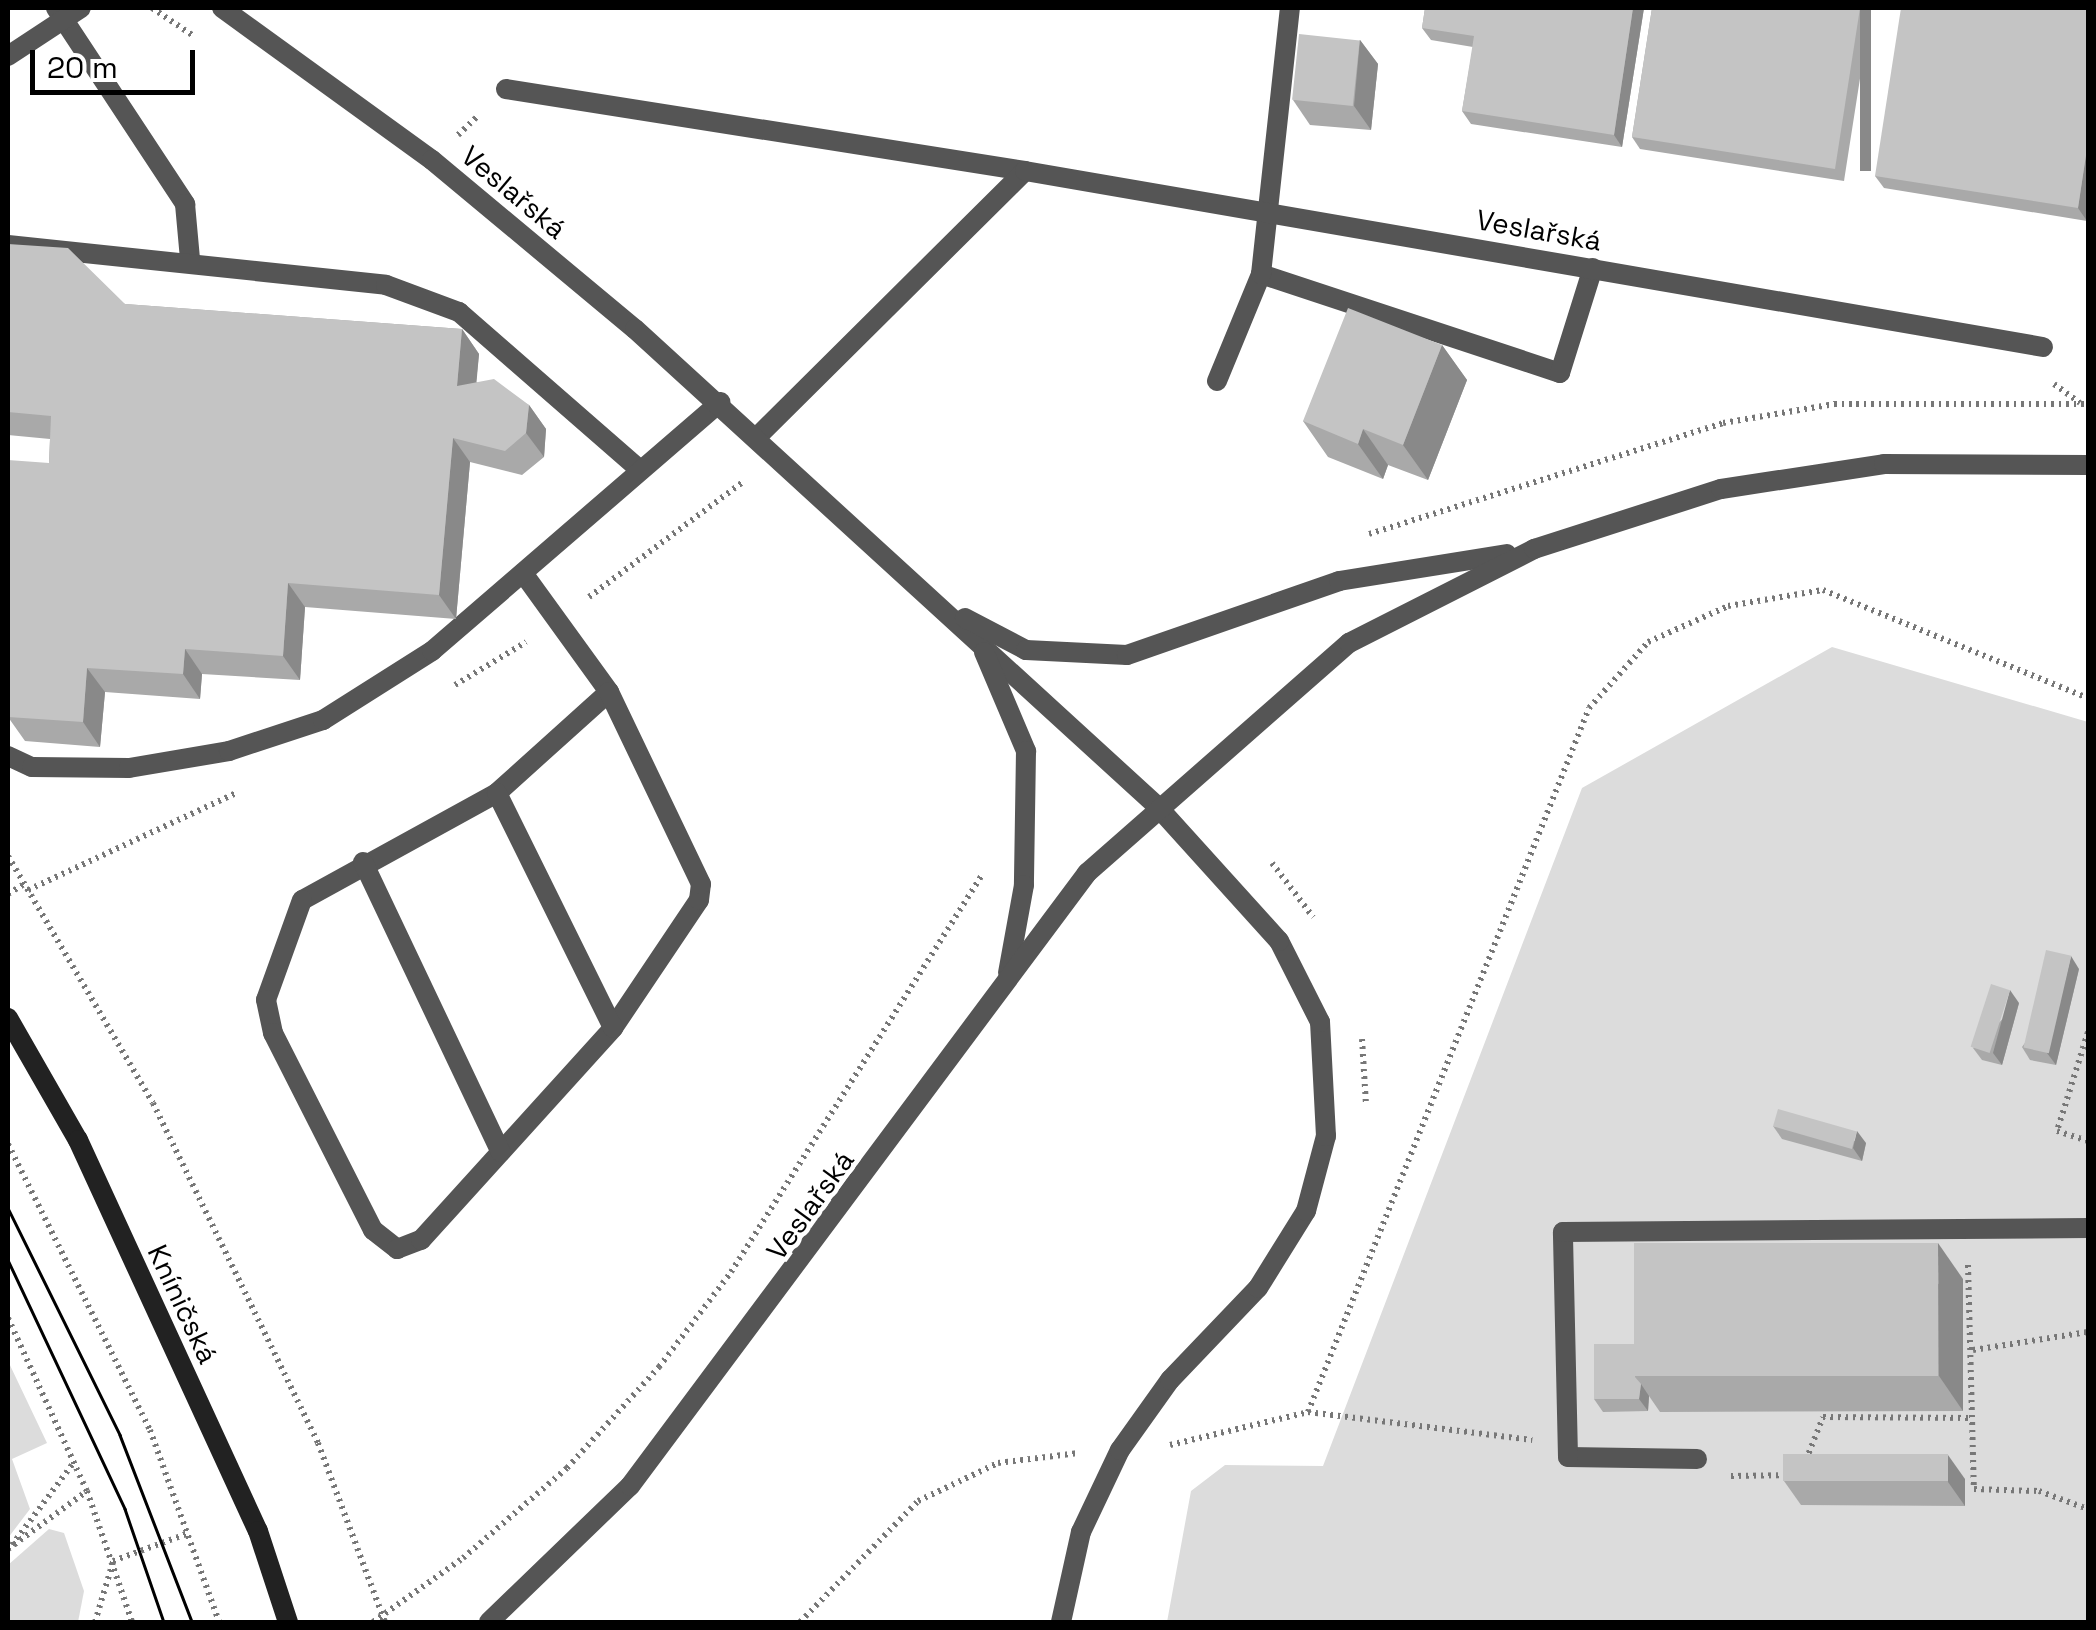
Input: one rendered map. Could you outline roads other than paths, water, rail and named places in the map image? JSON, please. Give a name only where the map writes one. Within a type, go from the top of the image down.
[{"type":"main road","name":"Kníničská","points":[[8,1018],[78,1140],[258,1531],[288,1622]]},
{"type":"street","name":"Veslařská","points":[[222,8],[432,160],[720,402],[1158,806]]},
{"type":"street","points":[[1217,381],[1261,274],[1264,208],[1290,8]]},
{"type":"street","points":[[8,56],[68,10],[184,204],[190,259]]},
{"type":"street","name":"Veslařská","points":[[506,89],[1264,208],[2043,347]]},
{"type":"street","points":[[758,436],[1025,171]]},
{"type":"street","points":[[8,245],[190,259],[386,285],[459,312],[640,470]]},
{"type":"street","points":[[1261,274],[1560,372],[1593,268]]},
{"type":"street","points":[[8,756],[32,767],[128,768],[229,750],[322,720],[432,651],[720,402]]},
{"type":"street","name":"Veslařská","points":[[489,1622],[630,1486],[1088,873],[1158,806],[1349,643],[1534,549],[1658,506],[1788,476],[1962,460],[2088,464]]},
{"type":"street","points":[[928,595],[1026,650],[1093,659],[1183,639],[1339,581],[1534,549]]},
{"type":"street","points":[[523,573],[609,692],[701,884],[690,920],[614,1028],[421,1240],[383,1243],[273,1032],[266,1000],[290,918],[318,886],[497,793],[609,692]]},
{"type":"street","points":[[982,646],[1026,751],[1024,884],[1007,981]]},
{"type":"street","points":[[497,793],[614,1028]]},
{"type":"street","points":[[1061,1622],[1081,1532],[1120,1450],[1170,1380],[1258,1288],[1306,1211],[1326,1136],[1320,1022],[1280,941],[1158,806]]},
{"type":"street","points":[[363,862],[500,1152]]},
{"type":"street","points":[[1697,1458],[1568,1457],[1563,1232],[1966,1224],[2088,1228]]},
{"type":"tram line","points":[[8,1208],[120,1435],[192,1622]]},
{"type":"tram line","points":[[8,1260],[125,1509],[164,1622]]}]
